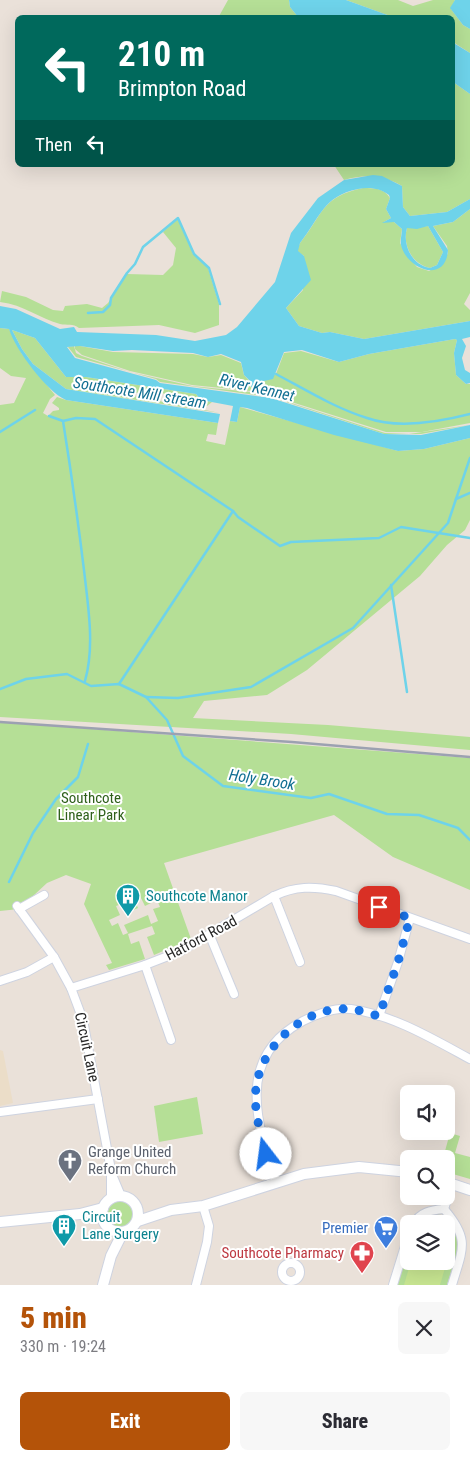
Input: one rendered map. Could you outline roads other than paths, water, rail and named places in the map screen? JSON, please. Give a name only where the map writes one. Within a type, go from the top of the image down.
[{"type":"street","name":"Hatford Road","points":[[71,988],[181,951],[210,936],[274,896],[288,890],[317,887],[336,891],[470,939]]},
{"type":"street","name":"Circuit Lane","points":[[44,895],[18,907],[54,957],[71,988],[83,1020],[111,1170],[111,1199]]},
{"type":"street","points":[[274,896],[300,962]]},
{"type":"street","points":[[379,1016],[398,962],[410,918]]},
{"type":"street","points":[[210,936],[234,994]]},
{"type":"street","points":[[0,981],[27,972],[54,957]]},
{"type":"street","points":[[144,965],[171,1040]]},
{"type":"street","points":[[277,1183],[257,1117],[257,1083],[263,1062],[276,1043],[295,1025],[317,1014],[349,1009],[379,1016],[429,1037],[470,1059]]},
{"type":"street","points":[[0,1112],[98,1099]]},
{"type":"street","points":[[137,1208],[171,1210],[203,1206],[304,1174],[359,1167],[400,1171]]},
{"type":"street","name":"Circuit Lane","points":[[111,1170],[121,1196]]},
{"type":"street","points":[[455,1185],[470,1190]]},
{"type":"street","points":[[103,1213],[111,1199],[121,1196],[131,1200],[137,1208],[138,1221]]},
{"type":"street","points":[[444,1209],[445,1205]]},
{"type":"street","points":[[196,1285],[209,1226],[203,1206]]},
{"type":"street","points":[[421,1215],[430,1210],[444,1209],[459,1222],[464,1232],[464,1245],[452,1285]]},
{"type":"street","points":[[111,1230],[123,1232],[131,1229],[138,1221],[171,1210]]},
{"type":"street","points":[[0,1222],[103,1213]]},
{"type":"street","points":[[103,1213],[111,1230],[111,1256]]},
{"type":"street","points":[[103,1285],[111,1256],[123,1232]]},
{"type":"street","points":[[393,1285],[400,1262]]},
{"type":"water","points":[[289,0],[346,0],[387,15],[296,15],[290,7]]},
{"type":"water","points":[[455,0],[470,0],[470,29],[463,25],[450,8]]},
{"type":"water","points":[[455,44],[470,53],[470,94],[455,83]]},
{"type":"water","points":[[373,175],[382,176],[402,186],[403,207],[410,216],[447,212],[470,199],[470,209],[453,222],[433,226],[448,250],[446,261],[441,267],[434,270],[426,270],[418,267],[405,254],[401,245],[402,229],[394,222],[382,223],[391,218],[386,209],[390,198],[389,195],[378,189],[366,188],[346,192],[323,209],[300,243],[298,251],[304,256],[311,280],[286,308],[299,326],[322,333],[330,332],[364,339],[470,321],[470,337],[462,339],[466,346],[462,358],[465,370],[470,373],[470,383],[466,384],[456,375],[454,353],[457,340],[455,339],[369,354],[339,362],[302,350],[284,352],[273,379],[255,383],[254,387],[251,387],[252,383],[244,375],[241,362],[221,354],[208,357],[193,353],[113,351],[80,346],[67,347],[75,358],[156,380],[160,383],[271,398],[384,434],[421,435],[470,425],[470,438],[424,449],[398,451],[334,435],[247,408],[240,407],[237,422],[230,421],[233,406],[201,400],[196,394],[86,377],[66,377],[35,338],[12,330],[33,364],[66,389],[220,414],[218,423],[66,400],[41,379],[25,358],[9,329],[0,328],[0,306],[16,309],[60,329],[74,327],[77,332],[156,335],[195,341],[226,335],[237,327],[275,282],[291,233],[318,198],[344,180]],"holes":[[[428,226],[443,252],[437,265],[430,268],[418,263],[413,259],[407,247],[407,228],[417,229]]]},
{"type":"waterway","points":[[88,313],[103,312],[110,305],[111,298],[135,264],[143,247],[178,218],[194,254],[209,268],[220,304]]},
{"type":"waterway","name":"River Kennet","points":[[276,374],[332,404],[355,414],[379,421],[405,424],[445,420],[470,414]]},
{"type":"waterway","points":[[0,432],[35,410]]},
{"type":"waterway","points":[[49,416],[63,421],[77,515],[90,626],[90,654],[85,681]]},
{"type":"waterway","points":[[63,421],[76,418],[95,419],[233,511],[238,517],[280,546],[291,542],[379,538],[401,527],[470,538]]},
{"type":"waterway","points":[[456,499],[470,458]]},
{"type":"waterway","points":[[146,697],[178,698],[251,687],[353,628],[448,523],[456,499],[470,493]]},
{"type":"waterway","points":[[119,684],[233,511]]},
{"type":"waterway","points":[[391,585],[407,692]]},
{"type":"waterway","name":"Holy Brook","points":[[0,689],[26,679],[67,674],[91,686],[119,684],[146,697],[167,720],[183,756],[223,786],[311,798],[329,794],[387,814],[419,815],[458,828],[470,840]]},
{"type":"waterway","points":[[9,882],[33,833],[56,799],[78,777],[88,744]]},
{"type":"railway","points":[[0,722],[292,742],[470,757]]},
{"type":"place","name":"Southcote Manor","points":[[128,917]]},
{"type":"place","name":"Grange United Reform Church","points":[[70,1182]]},
{"type":"place","name":"Circuit Lane Surgery","points":[[64,1247]]},
{"type":"place","name":"Premier","points":[[386,1249]]},
{"type":"place","name":"Southcote Pharmacy","points":[[362,1274]]},
{"type":"water label","name":"Southcote Mill stream","points":[[140,392]]},
{"type":"park label","name":"Southcote Linear Park","points":[[91,806]]}]
